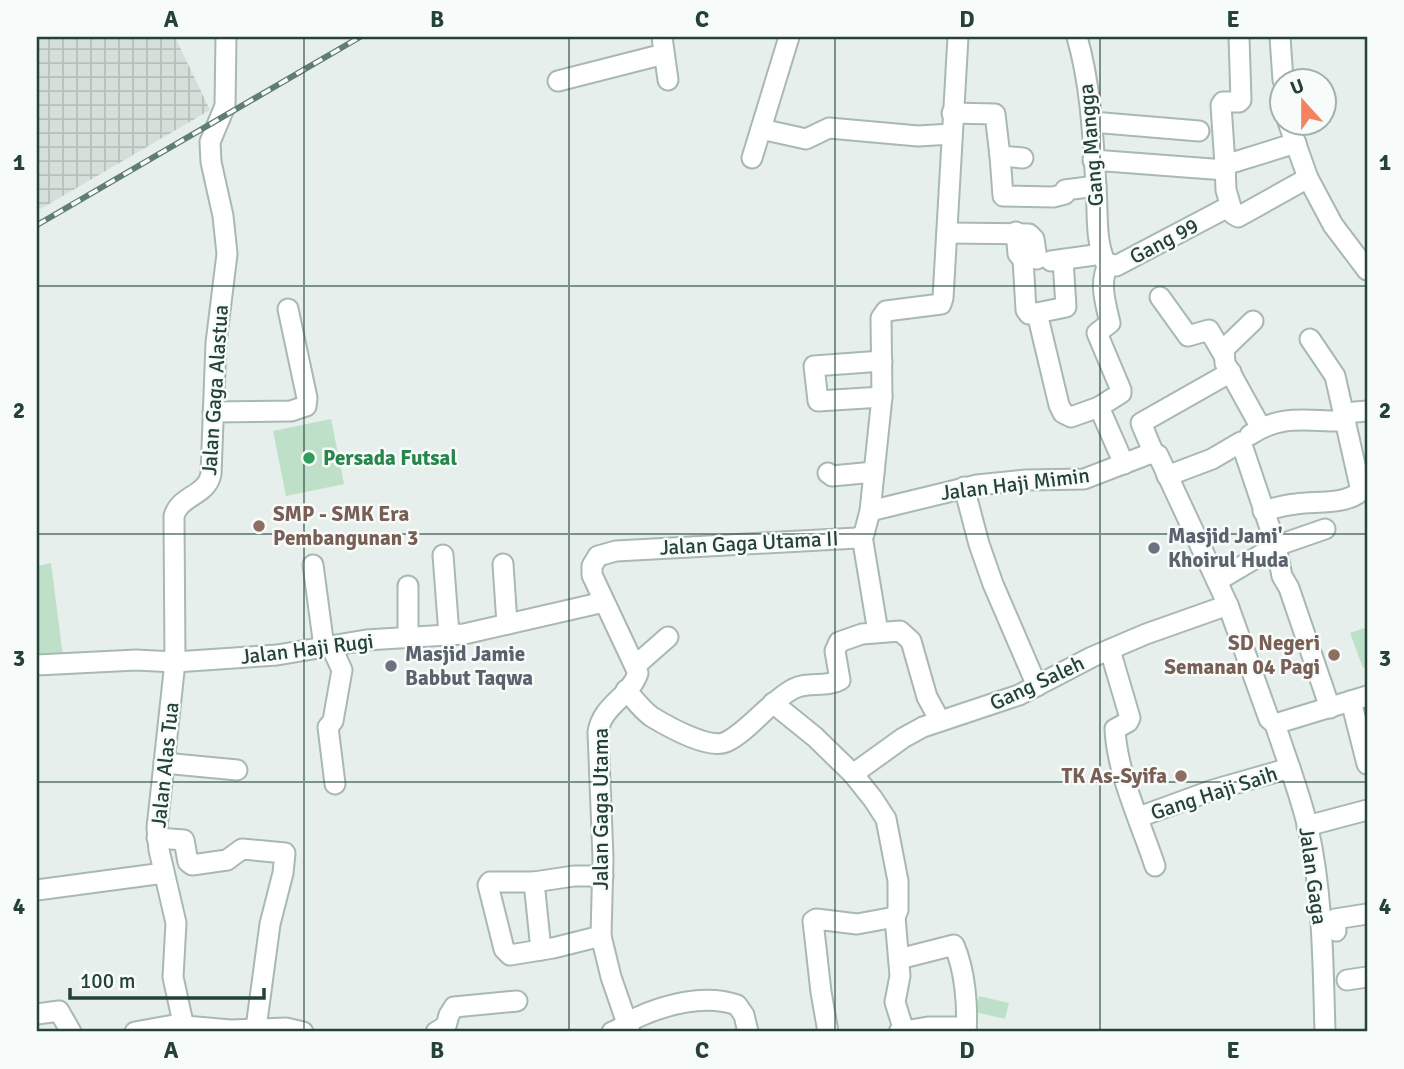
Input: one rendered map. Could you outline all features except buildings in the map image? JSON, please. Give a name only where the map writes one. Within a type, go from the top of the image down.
[{"type":"street","name":"Jalan Gaga Alastua","points":[[175,662],[174,516],[180,505],[200,492],[210,481],[213,457],[216,343],[227,254],[210,147],[211,138],[225,106],[226,37]]},
{"type":"street","points":[[752,158],[789,37]]},
{"type":"street","name":"Jalan Gaga Utama II","points":[[604,602],[592,571],[595,558],[602,554],[639,549],[862,536],[867,528],[870,511],[882,397],[881,318],[886,311],[940,304],[943,298],[958,37]]},
{"type":"street","name":"Gang Mangga","points":[[1077,37],[1084,62],[1092,122],[1093,160],[1105,259],[1103,281],[1110,323],[1097,333],[1121,390],[1121,393],[1100,407]]},
{"type":"street","points":[[1239,37],[1241,100],[1223,102],[1221,105],[1225,167],[1233,214],[1238,217],[1308,178]]},
{"type":"street","points":[[1280,37],[1282,66]]},
{"type":"street","points":[[558,82],[663,45],[668,80]]},
{"type":"street","points":[[952,113],[995,114],[1003,196],[1053,197],[1065,194],[1065,190],[1096,186]]},
{"type":"street","points":[[1092,122],[1199,131]]},
{"type":"street","points":[[761,129],[806,139],[829,128],[918,136],[952,134]]},
{"type":"street","points":[[1293,136],[1308,178],[1333,225],[1367,270]]},
{"type":"street","points":[[1093,160],[1225,167],[1296,143]]},
{"type":"street","points":[[1000,156],[1023,158]]},
{"type":"street","name":"Gang 99","points":[[1030,259],[1043,262],[1105,259],[1116,266],[1230,206]]},
{"type":"street","points":[[947,233],[1016,232],[1018,254],[1030,259],[1026,310],[1029,314],[1066,307],[1063,260]]},
{"type":"street","points":[[1160,297],[1188,336],[1209,330],[1261,428]]},
{"type":"street","points":[[213,412],[291,411],[306,406],[307,398],[288,309]]},
{"type":"street","points":[[1037,313],[1063,413],[1071,417],[1100,407],[1124,464]]},
{"type":"street","points":[[1223,354],[1224,349],[1253,321]]},
{"type":"street","points":[[1263,511],[1293,504],[1335,501],[1359,494],[1362,484],[1335,376],[1310,340]]},
{"type":"street","points":[[882,360],[814,365],[818,401],[882,397]]},
{"type":"street","points":[[1231,372],[1141,423],[1228,605],[1269,719],[1275,724],[1359,699],[1367,764]]},
{"type":"street","points":[[1167,476],[1212,458],[1261,428],[1294,419],[1323,422],[1367,411]]},
{"type":"street","points":[[1241,442],[1276,546],[1282,576],[1289,588],[1331,708]]},
{"type":"street","name":"Jalan Haji Mimin","points":[[870,511],[964,487],[1084,478],[1154,454]]},
{"type":"street","points":[[828,473],[832,476],[874,472]]},
{"type":"street","points":[[964,487],[993,584],[1037,686]]},
{"type":"street","points":[[1217,581],[1276,546],[1325,529]]},
{"type":"street","points":[[862,536],[878,632]]},
{"type":"street","points":[[443,555],[449,635]]},
{"type":"street","points":[[503,564],[508,624]]},
{"type":"street","points":[[313,565],[328,647],[342,670],[333,721],[328,727],[335,784]]},
{"type":"street","points":[[408,586],[408,638]]},
{"type":"street","points":[[604,602],[635,666],[668,637]]},
{"type":"street","name":"Jalan Haji Rugi","points":[[37,665],[136,660],[175,662],[277,655],[366,640],[449,635],[604,602]]},
{"type":"street","name":"Gang Saleh","points":[[853,774],[903,738],[940,721],[994,704],[1146,634],[1228,605]]},
{"type":"street","points":[[626,690],[650,715],[677,730],[713,744],[720,744],[733,738],[773,703],[799,686],[837,682],[840,678],[835,651],[839,642],[878,632],[900,631],[908,636],[913,647],[927,696],[940,721]]},
{"type":"street","name":"Gang Haji Saih","points":[[1110,650],[1130,718],[1116,727],[1115,731],[1125,778],[1155,866]]},
{"type":"street","name":"Jalan Alas Tua","points":[[175,662],[157,817],[164,873],[176,923],[172,971],[184,1029]]},
{"type":"street","name":"Jalan Gaga Utama","points":[[623,1029],[601,936],[600,890],[603,876],[598,732],[602,716],[637,678],[635,666]]},
{"type":"street","points":[[773,703],[815,737],[853,774],[886,819],[898,881],[898,910],[895,917],[900,976],[895,1002],[901,1032],[928,1027],[966,1030],[959,956],[954,946],[899,959]]},
{"type":"street","name":"Jalan Gaga","points":[[1275,724],[1307,826],[1315,866],[1321,926],[1325,1032]]},
{"type":"street","points":[[164,763],[237,770]]},
{"type":"street","name":"Gang Haji Saih","points":[[1139,817],[1213,790],[1290,768]]},
{"type":"street","points":[[1307,826],[1367,810]]},
{"type":"street","points":[[158,838],[184,840],[188,862],[192,865],[227,860],[242,849],[285,853],[283,873],[270,924],[256,1028]]},
{"type":"street","points":[[37,890],[164,873]]},
{"type":"street","points":[[601,936],[515,955],[506,953],[488,885],[490,882],[534,882],[574,876],[603,876]]},
{"type":"street","points":[[534,882],[541,950]]},
{"type":"street","points":[[1335,919],[1367,914]]},
{"type":"street","points":[[828,1032],[813,920],[857,924],[895,917]]},
{"type":"street","points":[[1347,980],[1367,977]]},
{"type":"street","points":[[623,1029],[633,1019],[668,1006],[723,1000],[737,1005],[744,1015],[748,1032]]},
{"type":"street","points":[[436,1032],[446,1026],[454,1007],[517,1001]]},
{"type":"street","points":[[37,1014],[59,1011],[71,1032]]},
{"type":"street","points":[[135,1032],[174,1024],[184,1029],[286,1028],[300,1032]]},
{"type":"shaded area","points":[[37,37],[175,37],[210,110],[37,211]]},
{"type":"green space","name":"Persada Futsal","points":[[331,419],[344,484],[286,496],[273,431]]},
{"type":"green space","points":[[51,563],[63,657],[37,657],[37,566]]},
{"type":"green space","points":[[1367,627],[1367,667],[1363,668],[1350,633]]},
{"type":"green space","points":[[979,996],[1009,1003],[1005,1019],[975,1012]]},
{"type":"railway","points":[[37,225],[360,37]]},
{"type":"place","name":"Persada Futsal","points":[[309,458]]},
{"type":"place","name":"SMP - SMK Era Pembangunan 3","points":[[259,526]]},
{"type":"place","name":"Masjid Jami' Khoirul Huda","points":[[1154,548]]},
{"type":"place","name":"SD Negeri Semanan 04 Pagi","points":[[1334,655]]},
{"type":"place","name":"Masjid Jamie Babbut Taqwa","points":[[391,666]]},
{"type":"place","name":"TK As-Syifa","points":[[1181,776]]}]
